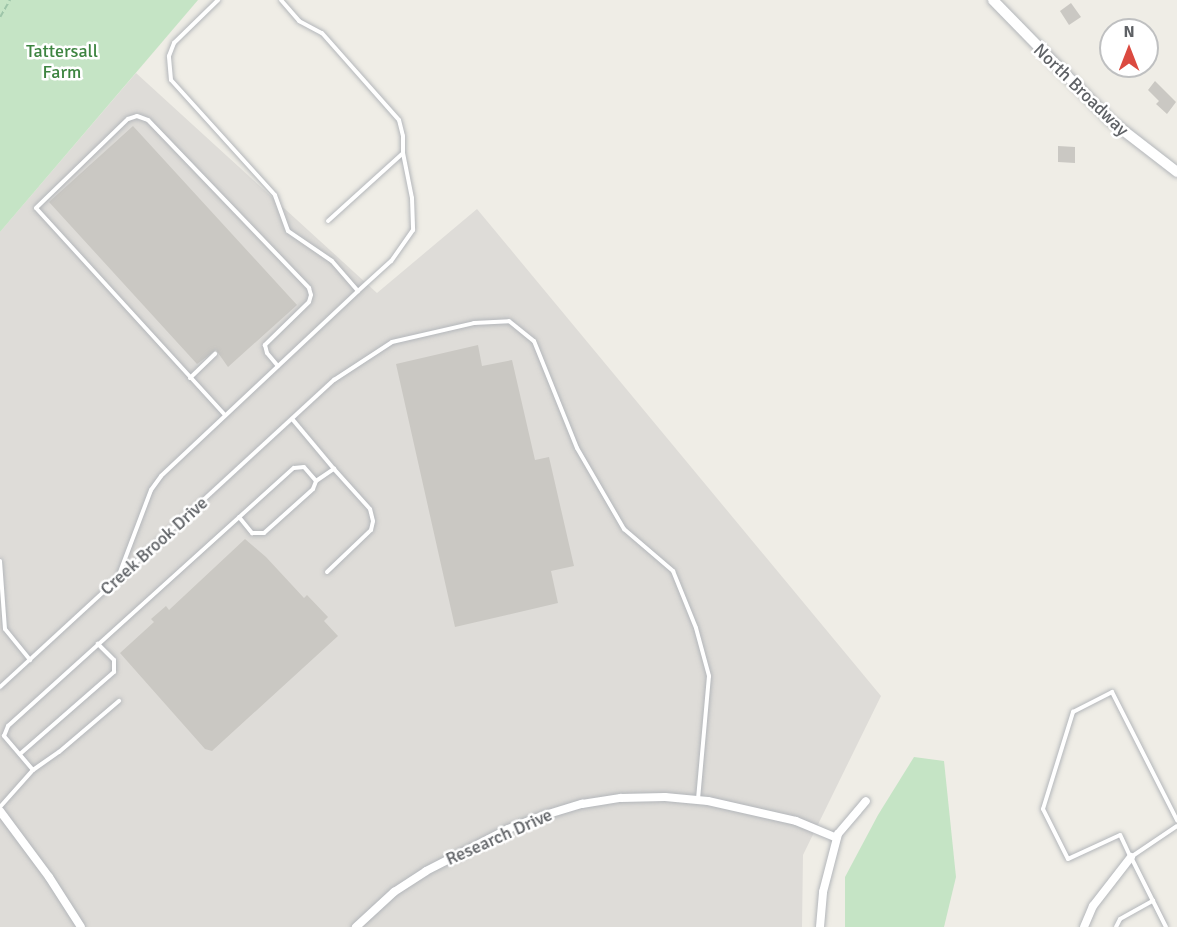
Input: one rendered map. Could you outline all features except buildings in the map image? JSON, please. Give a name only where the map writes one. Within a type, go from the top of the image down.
[{"type":"street","name":"North Broadway","points":[[993,0],[1102,112],[1144,149],[1177,172]]},
{"type":"street","name":"Research Drive","points":[[356,927],[394,892],[426,871],[508,829],[582,804],[621,798],[665,797],[698,800],[754,810],[796,821],[837,838]]},
{"type":"street","points":[[820,927],[824,892],[837,838],[866,801]]},
{"type":"street","points":[[0,809],[49,877],[81,927]]},
{"type":"street","points":[[1084,927],[1093,906],[1131,857]]},
{"type":"lane","points":[[218,0],[174,43],[169,56],[171,81],[275,195],[288,231],[332,261],[358,291]]},
{"type":"lane","points":[[117,580],[147,501],[161,476],[391,261],[413,230],[412,198],[399,120],[322,33],[299,21],[281,0]]},
{"type":"lane","points":[[225,415],[36,208],[121,124],[137,116],[148,120],[309,288],[311,295],[309,302],[265,345],[267,353],[278,366]]},
{"type":"lane","points":[[328,221],[403,153]]},
{"type":"lane","name":"Creek Brook Drive","points":[[0,687],[334,380],[392,342],[474,323],[509,321],[534,341],[583,458],[624,529],[673,571],[696,628],[709,676],[698,800]]},
{"type":"lane","points":[[190,378],[215,354]]},
{"type":"lane","points":[[293,420],[370,509],[373,521],[371,530],[327,572]]},
{"type":"lane","points":[[33,770],[4,736],[8,726],[294,468],[304,467],[316,481]]},
{"type":"lane","points":[[239,518],[252,533],[264,533],[313,489],[316,481],[334,469]]},
{"type":"lane","points":[[0,561],[5,629],[30,660]]},
{"type":"lane","points":[[20,754],[114,672],[114,660],[98,644]]},
{"type":"lane","points":[[1166,927],[1120,835],[1068,859],[1043,809],[1073,712],[1112,692],[1177,820]]},
{"type":"lane","points":[[0,809],[33,770],[59,752],[119,700]]},
{"type":"lane","points":[[1131,857],[1177,826]]},
{"type":"lane","points":[[1116,927],[1120,919],[1153,901]]},
{"type":"path","points":[[0,17],[10,0]]},
{"type":"shaded area","points":[[136,73],[377,293],[477,209],[881,696],[803,855],[802,927],[0,927],[0,232]]},
{"type":"green space","name":"Tattersall Farm","points":[[0,0],[198,0],[0,232]]},
{"type":"green space","points":[[914,757],[944,761],[956,877],[944,927],[845,927],[845,877],[878,815]]}]
